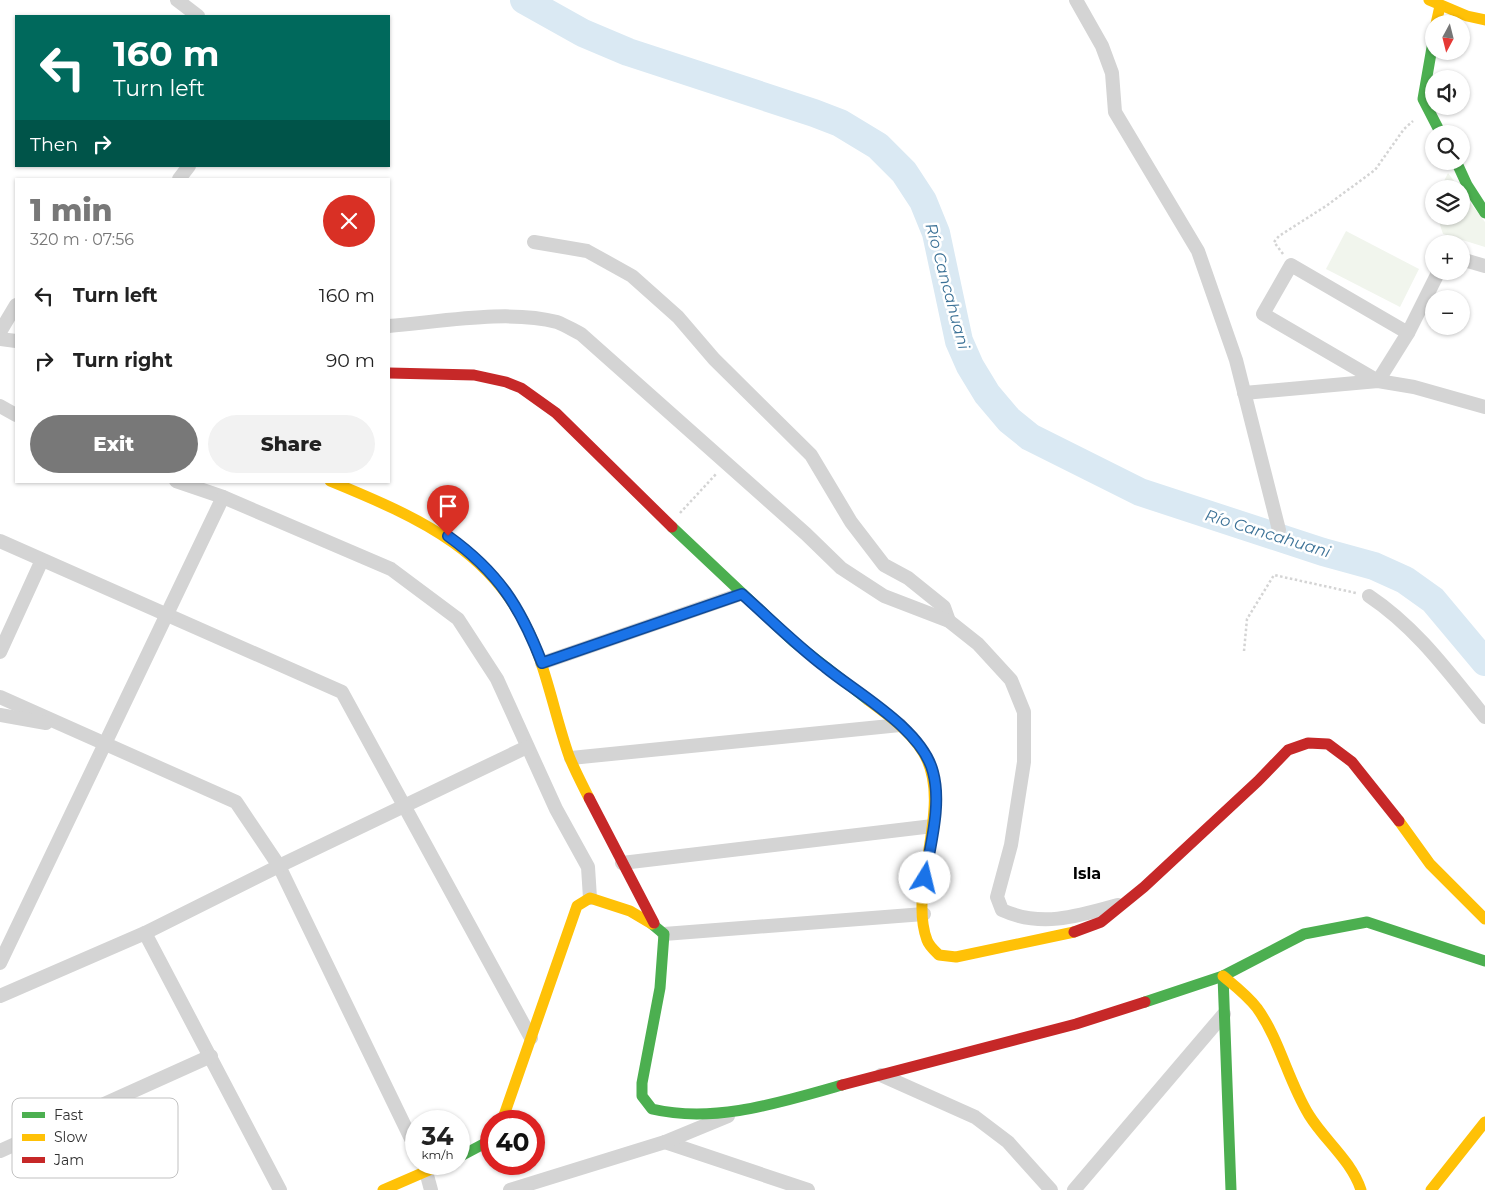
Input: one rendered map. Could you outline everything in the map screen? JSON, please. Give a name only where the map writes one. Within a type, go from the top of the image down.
[{"type":"street","points":[[177,0],[197,15]]},
{"type":"street","points":[[1076,0],[1102,46],[1112,73],[1115,112],[1198,251],[1236,360],[1280,530]]},
{"type":"street","points":[[1429,0],[1467,16],[1485,20]]},
{"type":"street","points":[[1438,15],[1440,6]]},
{"type":"street","points":[[1425,88],[1423,99],[1425,104]]},
{"type":"street","points":[[180,178],[188,167]]},
{"type":"street","points":[[1460,170],[1467,185],[1485,213]]},
{"type":"street","points":[[534,242],[587,251],[632,276],[678,317],[714,360],[812,455],[851,522],[884,565],[908,578],[944,607],[949,621]]},
{"type":"street","points":[[1470,262],[1485,266]]},
{"type":"street","points":[[1378,381],[1262,314],[1291,265],[1408,333]]},
{"type":"street","points":[[1378,381],[1408,333],[1434,280]]},
{"type":"street","points":[[0,332],[15,307]]},
{"type":"street","points":[[390,326],[472,319],[527,317],[558,322],[581,334],[841,568],[884,596],[949,621],[978,644],[1011,680],[1024,712],[1024,762],[1011,844],[996,897],[1002,910],[1018,918],[1068,919],[1124,903]]},
{"type":"street","points":[[0,339],[15,341]]},
{"type":"street","points":[[390,373],[484,376],[511,383],[524,389],[551,410],[742,594],[824,666],[900,725],[925,754],[931,766],[935,786],[933,826],[925,878],[924,914],[926,937],[933,951],[945,957],[953,957],[1093,926],[1101,922],[1258,781],[1288,750],[1301,744],[1315,742],[1334,747],[1352,762],[1380,796],[1430,864],[1485,919]]},
{"type":"street","points":[[1244,394],[1378,381],[1414,387],[1485,407]]},
{"type":"street","points":[[0,406],[15,414]]},
{"type":"street","points":[[182,483],[223,497],[391,569],[458,619],[497,679],[527,747],[588,867],[590,898]]},
{"type":"street","points":[[335,483],[426,523],[462,545],[493,575],[514,601],[523,617],[542,663],[571,758],[622,863],[659,929],[664,966],[642,1090],[644,1101],[652,1109],[668,1112],[703,1113],[744,1109],[1076,1024],[1223,976],[1304,934],[1367,922],[1485,961]]},
{"type":"street","points":[[0,963],[223,497]]},
{"type":"street","points":[[0,541],[342,692],[531,1038]]},
{"type":"street","points":[[0,652],[42,560]]},
{"type":"street","points":[[542,663],[742,594]]},
{"type":"street","points":[[1369,596],[1412,629],[1485,717]]},
{"type":"street","points":[[0,697],[236,802],[279,866],[405,1126]]},
{"type":"street","points":[[0,715],[69,728]]},
{"type":"street","points":[[571,758],[900,725]]},
{"type":"street","points":[[0,996],[146,933],[279,866],[527,747]]},
{"type":"street","points":[[622,863],[933,826]]},
{"type":"street","points":[[506,1110],[576,906],[590,898],[633,910],[659,929],[924,914]]},
{"type":"street","points":[[146,933],[280,1190]]},
{"type":"street","points":[[1223,976],[1231,1190]]},
{"type":"street","points":[[1223,976],[1258,1009],[1270,1028],[1310,1116],[1348,1165],[1358,1180],[1361,1190]]},
{"type":"street","points":[[1074,1190],[1224,1014]]},
{"type":"street","points":[[118,1098],[211,1056]]},
{"type":"street","points":[[880,1075],[975,1117],[1008,1142],[1051,1190]]},
{"type":"street","points":[[510,1190],[665,1142],[744,1109]]},
{"type":"street","points":[[1431,1190],[1485,1122]]},
{"type":"street","points":[[665,1142],[798,1188]]},
{"type":"street","points":[[0,1151],[12,1146]]},
{"type":"street","points":[[383,1190],[410,1175]]},
{"type":"street","points":[[427,1175],[431,1190]]},
{"type":"path","points":[[1291,265],[1274,242],[1279,236],[1326,206],[1375,170],[1404,129],[1425,114]]},
{"type":"path","points":[[670,523],[726,464]]},
{"type":"path","points":[[1244,651],[1248,619],[1274,575],[1369,596]]},
{"type":"shaded area","points":[[1448,173],[1453,180],[1444,180]]},
{"type":"shaded area","points":[[1470,203],[1485,222],[1485,247],[1470,242],[1470,235],[1443,234],[1440,225],[1470,225]]},
{"type":"shaded area","points":[[1346,231],[1419,269],[1400,307],[1326,269]]},
{"type":"waterway","name":"Río Cancahuani","points":[[524,0],[583,33],[628,52],[814,113],[840,123],[878,146],[904,172],[923,201],[936,233],[959,341],[970,366],[987,394],[1009,420],[1030,437],[1140,492],[1323,552],[1374,566],[1405,580],[1433,600],[1485,662]]},
{"type":"traffic: fast","points":[[1430,60],[1423,99],[1436,125]]},
{"type":"traffic: fast","points":[[1460,170],[1467,185],[1485,213]]},
{"type":"traffic: fast","points":[[672,527],[794,642],[868,700]]},
{"type":"traffic: fast","points":[[1145,1002],[1223,976],[1304,934],[1367,922],[1485,961]]},
{"type":"traffic: fast","points":[[652,924],[664,934],[660,988],[642,1083],[642,1096],[652,1109],[700,1114],[748,1109],[842,1085]]},
{"type":"traffic: fast","points":[[1223,976],[1231,1190]]},
{"type":"traffic: fast","points":[[470,1151],[480,1146]]},
{"type":"traffic: slow","points":[[1429,0],[1467,16],[1485,20]]},
{"type":"traffic: slow","points":[[1438,15],[1440,6]]},
{"type":"traffic: slow","points":[[335,483],[395,509],[426,525],[454,543],[479,564],[502,588],[521,617],[537,651],[569,756],[589,798]]},
{"type":"traffic: slow","points":[[868,700],[912,737],[923,752],[932,773],[934,796],[933,821],[922,896],[922,919],[927,940],[932,948],[939,955],[956,957],[1074,932]]},
{"type":"traffic: slow","points":[[1399,821],[1430,864],[1485,919]]},
{"type":"traffic: slow","points":[[506,1110],[577,906],[590,898],[630,911],[652,924]]},
{"type":"traffic: slow","points":[[1223,976],[1245,995],[1265,1020],[1309,1115],[1351,1169],[1361,1190]]},
{"type":"traffic: slow","points":[[1431,1190],[1485,1122]]},
{"type":"traffic: slow","points":[[383,1190],[418,1175]]},
{"type":"traffic: jam","points":[[390,373],[474,375],[506,382],[521,388],[556,413],[672,527]]},
{"type":"traffic: jam","points":[[1074,932],[1101,922],[1144,887],[1258,781],[1288,750],[1308,743],[1328,744],[1352,762],[1399,821]]},
{"type":"traffic: jam","points":[[589,798],[654,923]]},
{"type":"traffic: jam","points":[[842,1085],[1076,1024],[1145,1002]]},
{"type":"district","name":"Isla","points":[[1087,873]]},
{"type":"route","points":[[448,536],[474,556],[493,575],[514,601],[523,617],[542,663],[742,594],[824,666],[900,725],[925,754],[934,774],[936,800],[925,878]]}]
